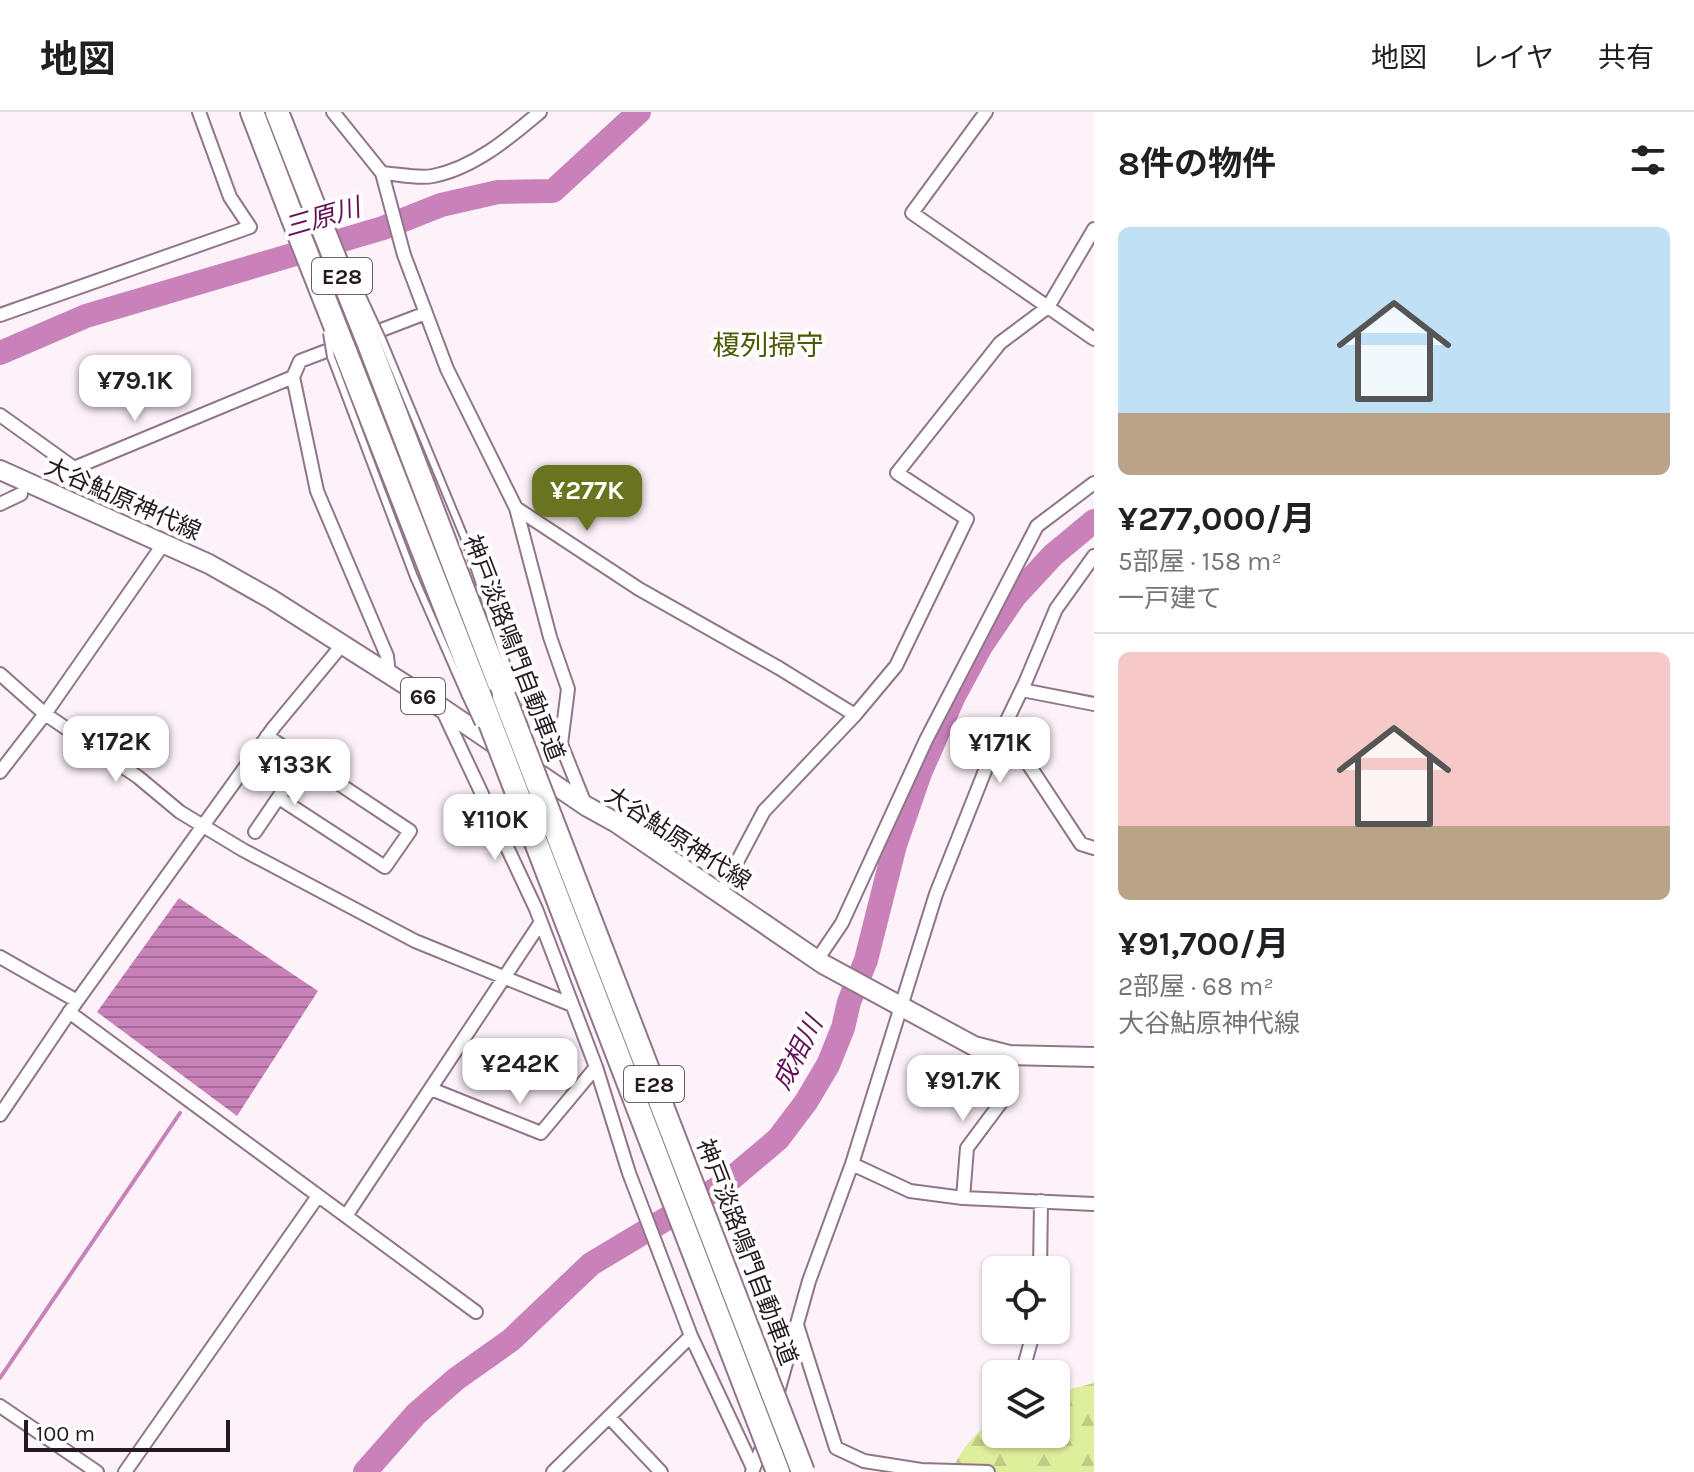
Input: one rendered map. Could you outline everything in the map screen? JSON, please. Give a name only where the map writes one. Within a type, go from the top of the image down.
[{"type":"highway","name":"神戸淡路鳴門自動車道","points":[[252,112],[315,269],[338,354],[534,840],[778,1472]]},
{"type":"highway","name":"神戸淡路鳴門自動車道","points":[[281,122],[375,341],[511,696],[523,744],[803,1472]]},
{"type":"main road","name":"大谷鮎原神代線","points":[[0,470],[209,564],[271,599],[615,822],[820,962],[895,1005],[974,1046],[1009,1055],[1094,1057]]},
{"type":"street","points":[[0,315],[250,227],[230,197],[199,112]]},
{"type":"street","points":[[333,112],[382,173],[404,255],[447,369],[516,508],[550,637],[568,689],[561,744],[586,806]]},
{"type":"street","points":[[382,173],[430,177],[464,166],[503,143],[540,112]]},
{"type":"street","points":[[986,112],[912,213],[1094,339]]},
{"type":"street","points":[[720,894],[764,811],[855,715],[896,666],[967,519],[897,473],[1000,343],[1048,307],[1094,229]]},
{"type":"street","points":[[389,675],[387,656],[317,491],[293,377],[300,361],[426,313]]},
{"type":"street","points":[[0,415],[74,468],[293,377]]},
{"type":"street","points":[[820,962],[842,923],[926,740],[1037,526],[1094,483]]},
{"type":"street","points":[[0,504],[21,494]]},
{"type":"street","points":[[516,508],[639,589],[855,715]]},
{"type":"street","points":[[0,772],[45,714],[164,543]]},
{"type":"street","points":[[753,1470],[764,1443],[809,1281],[852,1164],[895,1005],[936,894],[996,743],[1056,609],[1094,556]]},
{"type":"street","points":[[0,1115],[73,1007],[267,736],[342,645]]},
{"type":"street","points":[[0,674],[45,714],[138,777],[180,812],[204,827],[415,941],[572,1005]]},
{"type":"street","points":[[1022,690],[1094,704]]},
{"type":"street","points":[[442,708],[541,922],[691,1336],[753,1470]]},
{"type":"street","points":[[267,736],[410,831],[385,867],[279,798]]},
{"type":"street","points":[[996,743],[1025,759],[1081,844],[1094,848]]},
{"type":"street","points":[[255,832],[304,760]]},
{"type":"street","points":[[346,1216],[541,922]]},
{"type":"street","points":[[0,957],[73,1007],[318,1196],[476,1312]]},
{"type":"street","points":[[963,1198],[967,1148],[1008,1093],[1009,1055]]},
{"type":"street","points":[[431,1089],[541,1133],[596,1067]]},
{"type":"street","points":[[852,1164],[910,1191],[963,1198],[1094,1204]]},
{"type":"street","points":[[125,1472],[318,1196]]},
{"type":"street","points":[[1040,1256],[1041,1201]]},
{"type":"street","points":[[797,1325],[836,1448],[864,1461],[921,1470],[988,1472]]},
{"type":"street","points":[[553,1472],[691,1336]]},
{"type":"street","points":[[0,1406],[97,1472]]},
{"type":"street","points":[[609,1417],[661,1472]]},
{"type":"lane","points":[[319,208],[334,233]]},
{"type":"lane","points":[[352,273],[375,341]]},
{"type":"green space","points":[[1094,1383],[1094,1472],[951,1472],[969,1442],[982,1429],[982,1448],[1070,1448],[1070,1389]]},
{"type":"shaded area","points":[[179,898],[318,991],[237,1116],[97,1012]]},
{"type":"waterway","name":"三原川","points":[[0,353],[86,316],[383,228],[441,205],[498,192],[553,191],[639,112]]},
{"type":"waterway","name":"成相川","points":[[365,1472],[416,1414],[456,1379],[511,1340],[591,1264],[726,1183],[778,1139],[806,1102],[828,1065],[843,1028],[849,1002],[866,960],[895,845],[920,773],[954,696],[981,646],[1015,596],[1053,555],[1094,521]]},
{"type":"waterway","points":[[0,1378],[180,1113]]},
{"type":"district","name":"榎列掃守","points":[[768,345]]}]
